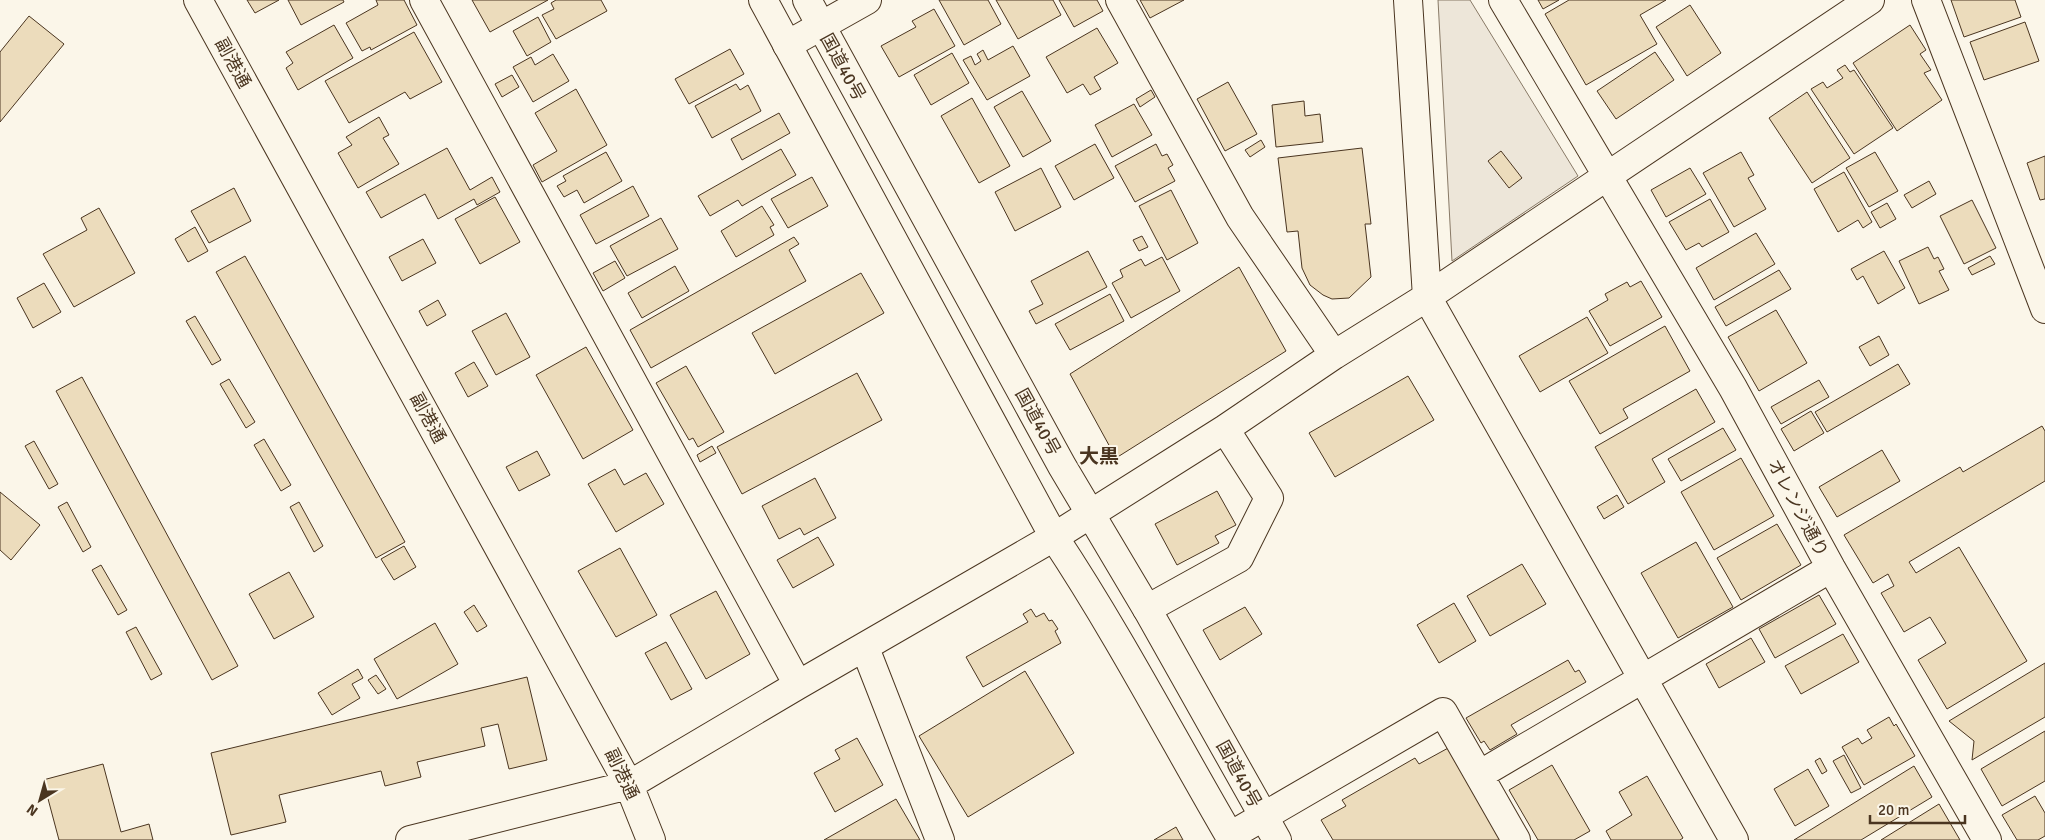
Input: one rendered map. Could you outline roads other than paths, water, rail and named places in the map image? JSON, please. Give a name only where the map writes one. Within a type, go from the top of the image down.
[{"type":"main road","name":"副港通","points":[[198,0],[629,785],[651,840]]},
{"type":"main road","points":[[424,0],[798,685]]},
{"type":"main road","points":[[763,0],[1054,537],[1082,579],[1157,706],[1231,838],[1270,829],[1443,712],[1516,840]]},
{"type":"main road","name":"国道40号","points":[[807,0],[1062,466],[1147,609],[1270,829]]},
{"type":"main road","points":[[788,45],[820,25],[867,0]]},
{"type":"main road","points":[[1120,0],[1240,216],[1334,355]]},
{"type":"main road","points":[[1408,0],[1427,297],[1734,840]]},
{"type":"main road","name":"オレンジ通り","points":[[1503,0],[1733,388],[1831,568],[1987,840]]},
{"type":"main road","points":[[410,840],[629,785],[1091,514],[1225,429],[1334,355],[1427,297],[1607,176],[1836,9],[1870,0]]},
{"type":"main road","points":[[1926,0],[2045,309]]},
{"type":"main road","points":[[1147,609],[1239,558],[1269,498],[1225,429]]},
{"type":"main road","points":[[1479,775],[1831,568]]},
{"type":"main road","points":[[865,648],[940,840]]},
{"type":"district","name":"大黒","points":[[1099,456]]}]
